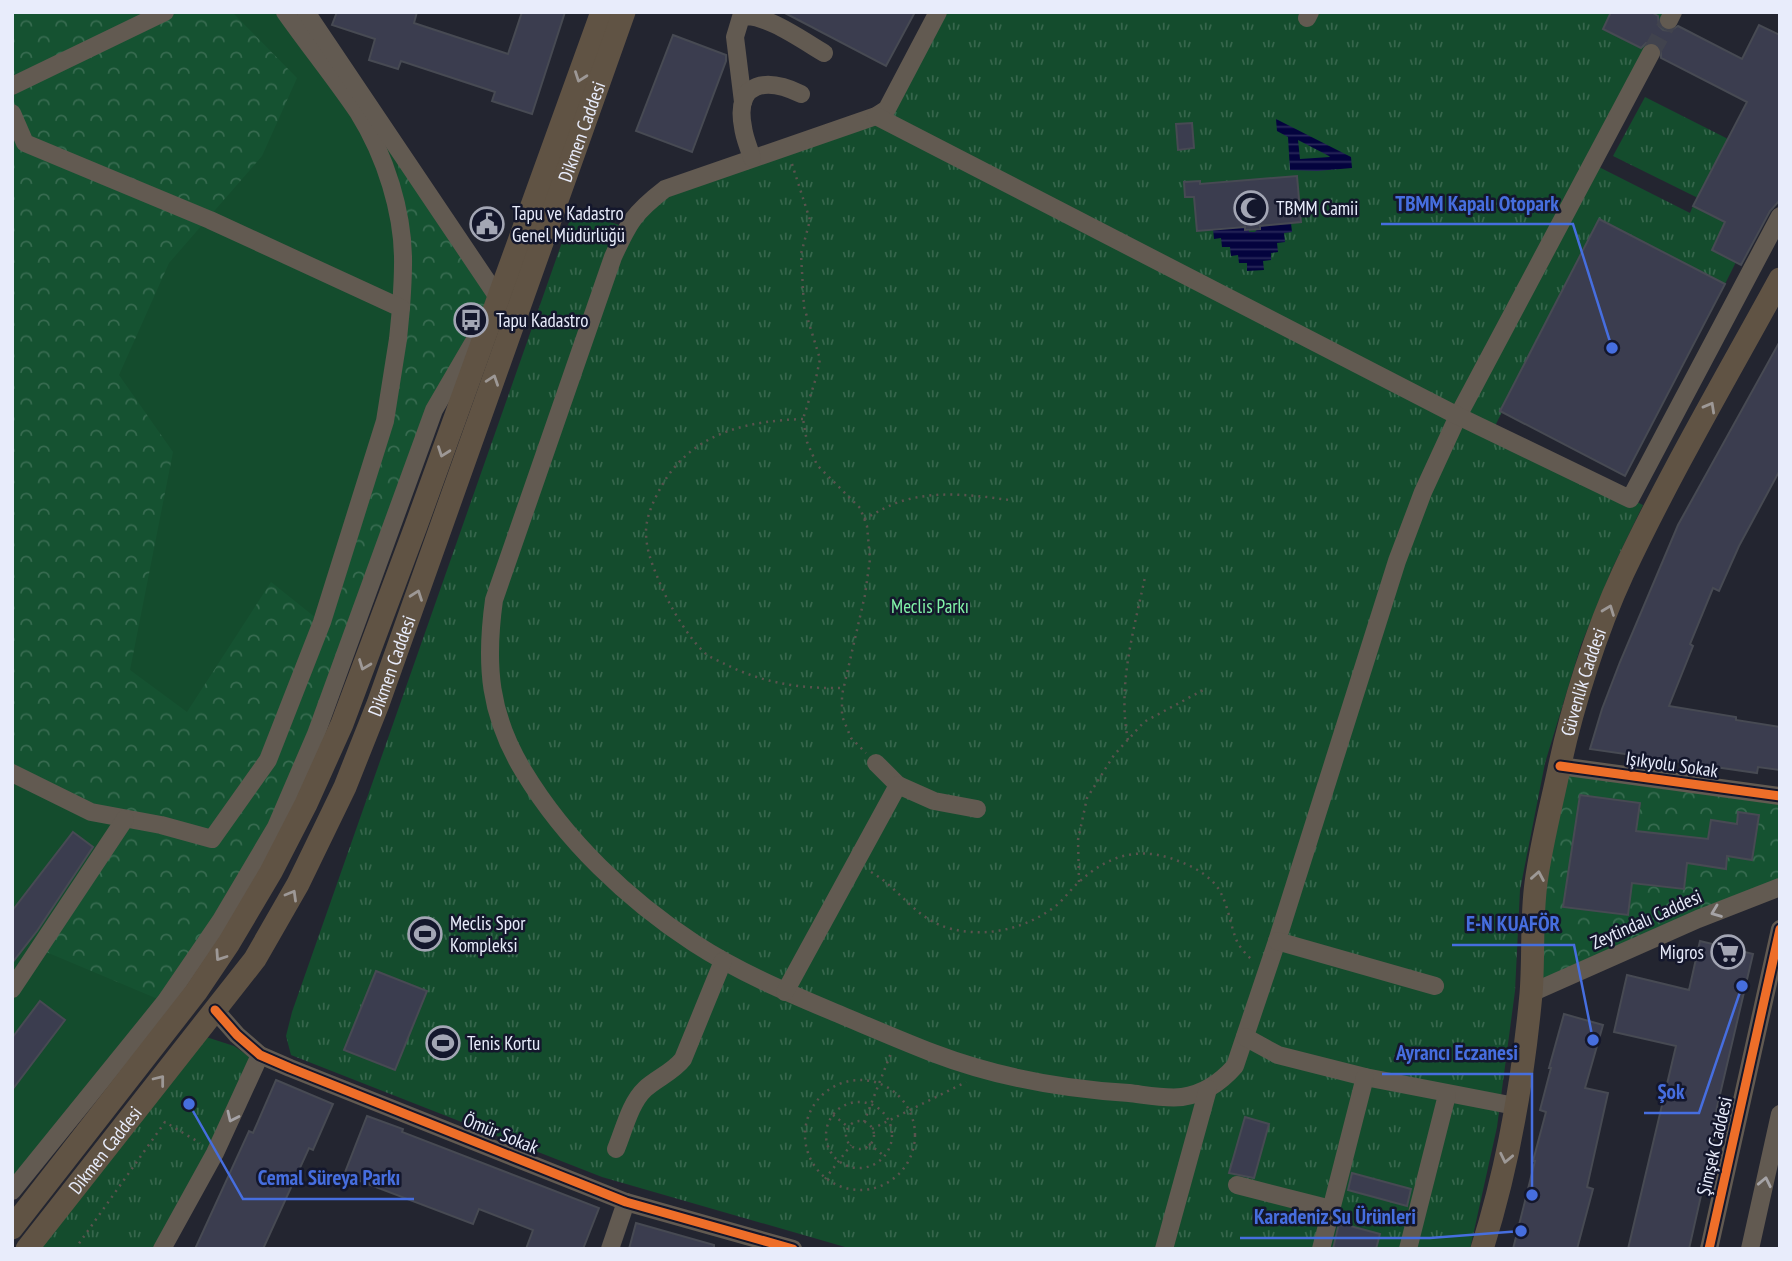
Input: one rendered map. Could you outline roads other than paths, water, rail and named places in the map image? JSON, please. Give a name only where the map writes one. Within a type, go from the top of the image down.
[{"type":"main road","name":"Dikmen Caddesi","points":[[12,1228],[196,992],[271,872],[306,804],[342,724],[602,12]]},
{"type":"main road","name":"Dikmen Caddesi","points":[[27,1249],[255,959],[292,895],[345,787],[383,692],[624,12]]},
{"type":"main road","name":"Güvenlik Caddesi","points":[[1482,1249],[1507,1158],[1516,1106],[1531,993],[1532,915],[1536,882],[1560,766],[1593,650],[1622,576],[1654,511],[1780,279]]},
{"type":"main road","points":[[196,992],[215,1010]]},
{"type":"street","points":[[12,86],[165,12]]},
{"type":"street","points":[[12,772],[91,812],[212,839],[268,760],[322,622],[384,421],[398,339],[404,262],[393,192],[381,160],[358,112],[285,12]]},
{"type":"street","points":[[12,1191],[165,1002],[221,920],[276,827],[316,734],[434,410],[499,299],[306,12]]},
{"type":"street","points":[[938,12],[887,109],[876,116],[665,190],[640,208],[613,257],[503,569],[494,600],[488,641],[490,680],[509,746],[539,795],[588,854],[624,888],[660,919],[723,961],[785,992],[935,1054],[1039,1083],[1091,1091],[1181,1097],[1208,1089],[1225,1078],[1235,1066],[1397,561],[1423,492],[1458,416],[1651,53]]},
{"type":"street","points":[[752,158],[743,129],[743,102],[735,37],[741,17],[748,15],[765,20],[824,53]]},
{"type":"street","points":[[743,102],[748,90],[761,83],[774,84],[801,94]]},
{"type":"street","points":[[876,116],[1458,416],[1630,499],[1780,216]]},
{"type":"street","points":[[13,122],[25,143],[209,220],[401,307]]},
{"type":"street","points":[[876,763],[898,785],[934,801],[977,809]]},
{"type":"street","name":"Işıkyolu Sokak","points":[[1560,766],[1780,796]]},
{"type":"street","points":[[785,992],[898,785]]},
{"type":"street","points":[[12,989],[125,818]]},
{"type":"street","name":"Zeytindalı Caddesi","points":[[1531,993],[1698,919],[1779,891]]},
{"type":"street","name":"Şimşek Caddesi","points":[[1709,1249],[1780,929]]},
{"type":"street","points":[[1277,941],[1435,986]]},
{"type":"street","points":[[616,1149],[637,1098],[645,1089],[676,1068],[683,1059],[723,961]]},
{"type":"street","name":"Ömür Sokak","points":[[215,1010],[237,1035],[260,1055],[626,1202],[793,1249]]},
{"type":"street","points":[[1245,1037],[1278,1055],[1447,1095],[1516,1106]]},
{"type":"street","points":[[162,1249],[215,1153],[260,1055]]},
{"type":"street","points":[[1321,1249],[1365,1077]]},
{"type":"street","points":[[1164,1249],[1208,1089]]},
{"type":"street","points":[[1408,1249],[1447,1095]]},
{"type":"street","points":[[1750,1249],[1780,1114]]},
{"type":"street","points":[[1237,1185],[1331,1209]]},
{"type":"street","points":[[610,1249],[626,1202]]},
{"type":"tunnel","points":[[1651,53],[1669,20]]},
{"type":"place","name":"TBMM Camii","points":[[1251,208]]},
{"type":"place","name":"Tapu ve Kadastro Genel Müdürlüğü","points":[[487,224]]},
{"type":"place","name":"Tapu Kadastro","points":[[471,320]]},
{"type":"place","name":"TBMM Kapalı Otopark","points":[[1612,348]]},
{"type":"place","name":"Meclis Spor Kompleksi","points":[[425,934]]},
{"type":"place","name":"Migros","points":[[1728,952]]},
{"type":"place","name":"Şok","points":[[1742,986]]},
{"type":"place","name":"E-N KUAFÖR","points":[[1593,1040]]},
{"type":"place","name":"Tenis Kortu","points":[[443,1043]]},
{"type":"place","name":"Cemal Süreya Parkı","points":[[189,1104]]},
{"type":"place","name":"Ayrancı Eczanesi","points":[[1532,1195]]},
{"type":"place","name":"Karadeniz Su Ürünleri","points":[[1521,1231]]},
{"type":"park label","name":"Meclis Parkı","points":[[930,606]]}]
